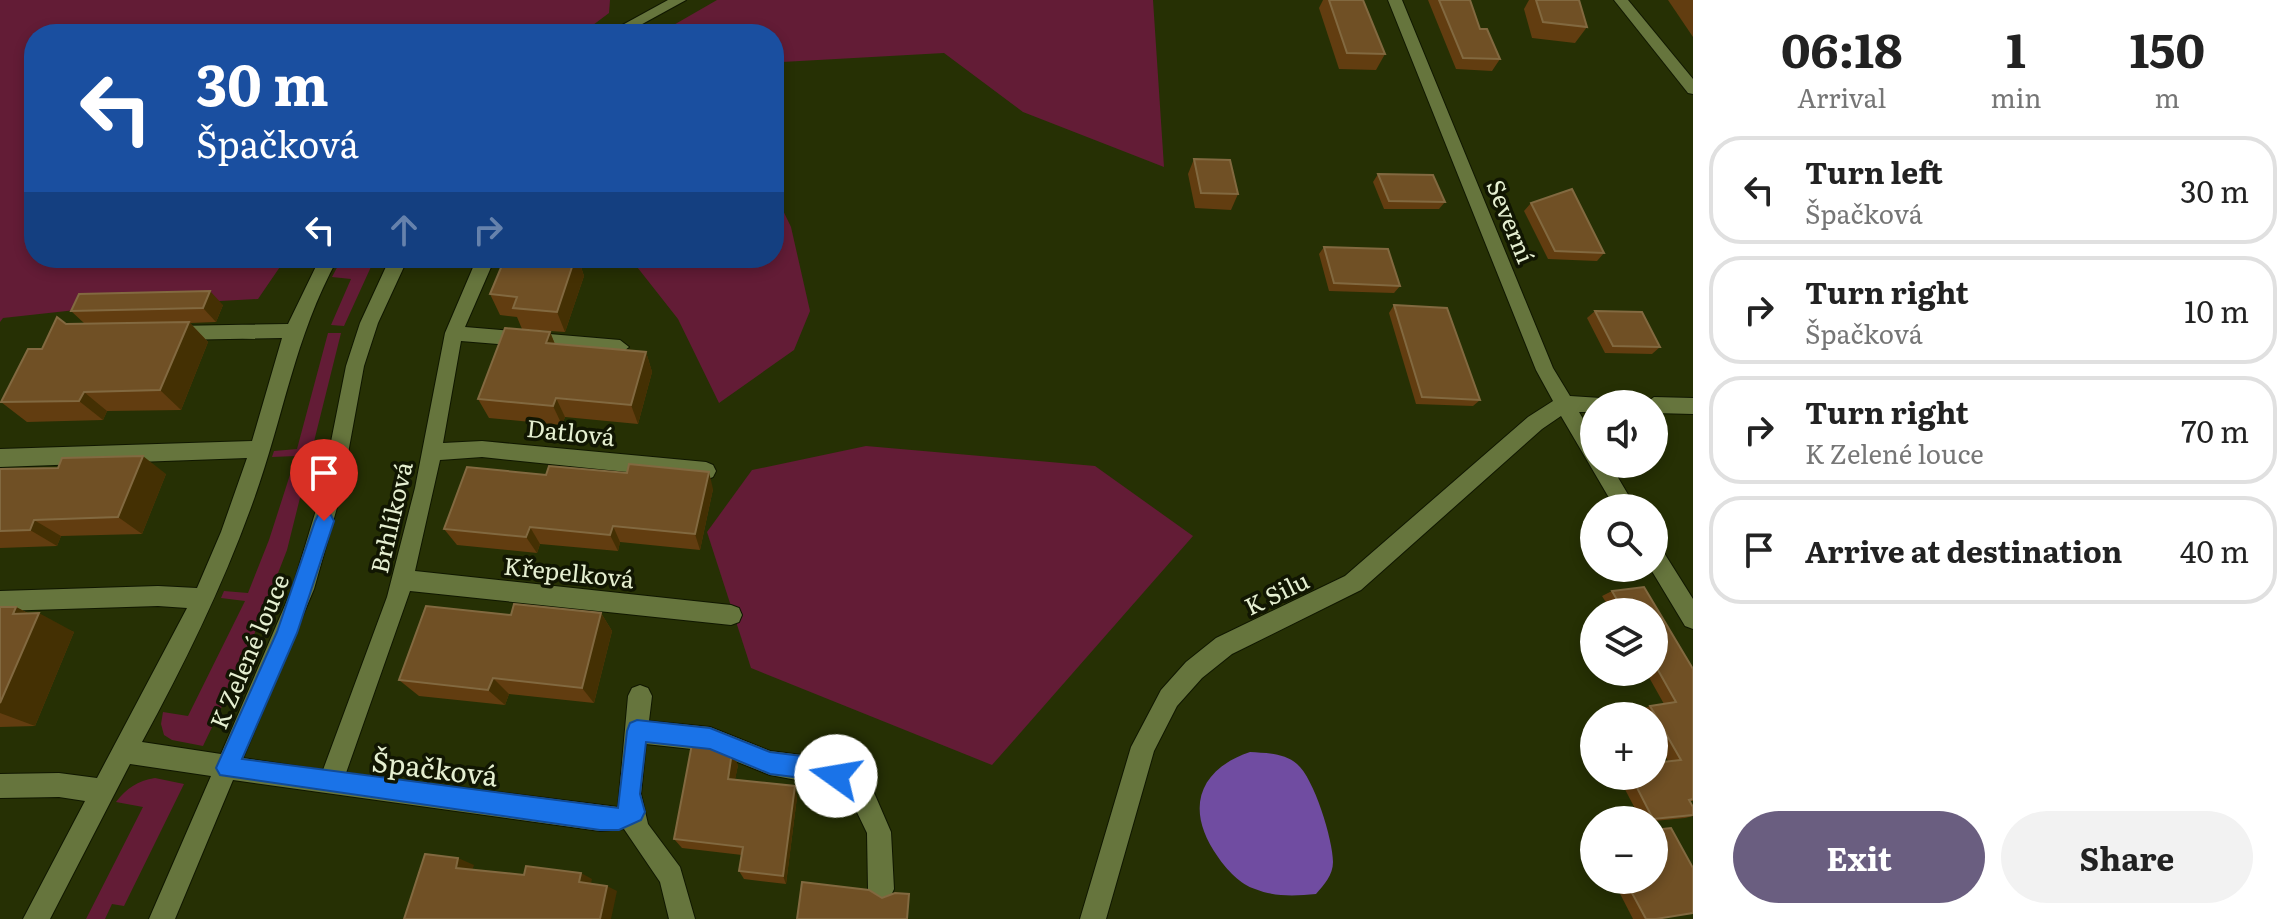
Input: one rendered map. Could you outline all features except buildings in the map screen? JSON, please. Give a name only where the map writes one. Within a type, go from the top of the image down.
[{"type":"street","points":[[632,24],[679,0]]},
{"type":"street","name":"Severní","points":[[1395,0],[1545,370],[1580,432]]},
{"type":"street","points":[[1621,0],[1693,89]]},
{"type":"street","points":[[36,919],[204,599],[229,539],[260,449],[294,331],[324,268]]},
{"type":"street","name":"K Zelené louce","points":[[162,919],[287,633],[318,545],[355,366],[369,323],[394,268]]},
{"type":"street","name":"Brhlíková","points":[[330,783],[403,580],[425,488],[440,388],[454,333],[482,268]]},
{"type":"street","points":[[152,333],[294,331]]},
{"type":"street","points":[[454,333],[620,347]]},
{"type":"street","points":[[1563,404],[1580,404]]},
{"type":"street","name":"K Silu","points":[[1093,919],[1143,747],[1169,698],[1194,670],[1224,646],[1353,583],[1535,423],[1563,404]]},
{"type":"street","points":[[1668,405],[1693,406]]},
{"type":"street","points":[[0,458],[260,449]]},
{"type":"street","name":"Datlová","points":[[431,452],[482,449],[706,471]]},
{"type":"street","points":[[1668,578],[1693,619]]},
{"type":"street","name":"Křepelková","points":[[403,580],[731,615]]},
{"type":"street","points":[[0,601],[158,596],[204,599]]},
{"type":"street","points":[[640,696],[629,794],[637,830],[671,876],[682,919]]},
{"type":"street","points":[[637,731],[710,739],[770,763],[810,768],[836,776],[863,797],[879,832],[881,889]]},
{"type":"street","name":"Špačková","points":[[124,751],[330,783],[600,819],[619,819],[633,812]]},
{"type":"street","points":[[0,786],[59,785],[103,791]]},
{"type":"shaded area","points":[[0,0],[610,0],[609,13],[594,24],[24,24],[24,268],[279,268],[258,299],[94,308],[3,318],[0,322]]},
{"type":"shaded area","points":[[717,0],[1153,0],[1164,167],[1023,112],[944,53],[784,62],[784,24],[675,24]]},
{"type":"shaded area","points":[[784,213],[791,227],[810,311],[794,350],[719,403],[678,319],[638,268],[784,268]]},
{"type":"shaded area","points":[[337,268],[370,268],[344,326],[331,325],[351,279],[332,277]]},
{"type":"shaded area","points":[[328,333],[341,333],[287,550],[245,658],[203,746],[172,740],[164,735],[161,724],[163,712],[188,716],[245,601],[221,598],[224,591],[248,593],[269,540],[296,456],[272,457],[274,451],[297,449]]},
{"type":"shaded area","points":[[866,446],[1095,466],[1193,536],[992,765],[751,668],[707,532],[752,470]]},
{"type":"shaded area","points":[[1250,752],[1275,754],[1292,760],[1310,782],[1326,825],[1333,862],[1330,875],[1316,894],[1278,895],[1250,887],[1225,866],[1208,840],[1200,808],[1208,781],[1232,760]]},
{"type":"shaded area","points":[[155,778],[184,784],[124,906],[112,904],[105,919],[86,919],[143,807],[116,802],[133,786]]},
{"type":"route","points":[[324,521],[287,633],[227,768],[600,819],[619,819],[633,812],[629,794],[637,731],[710,739],[770,763],[810,768],[836,776]]}]
